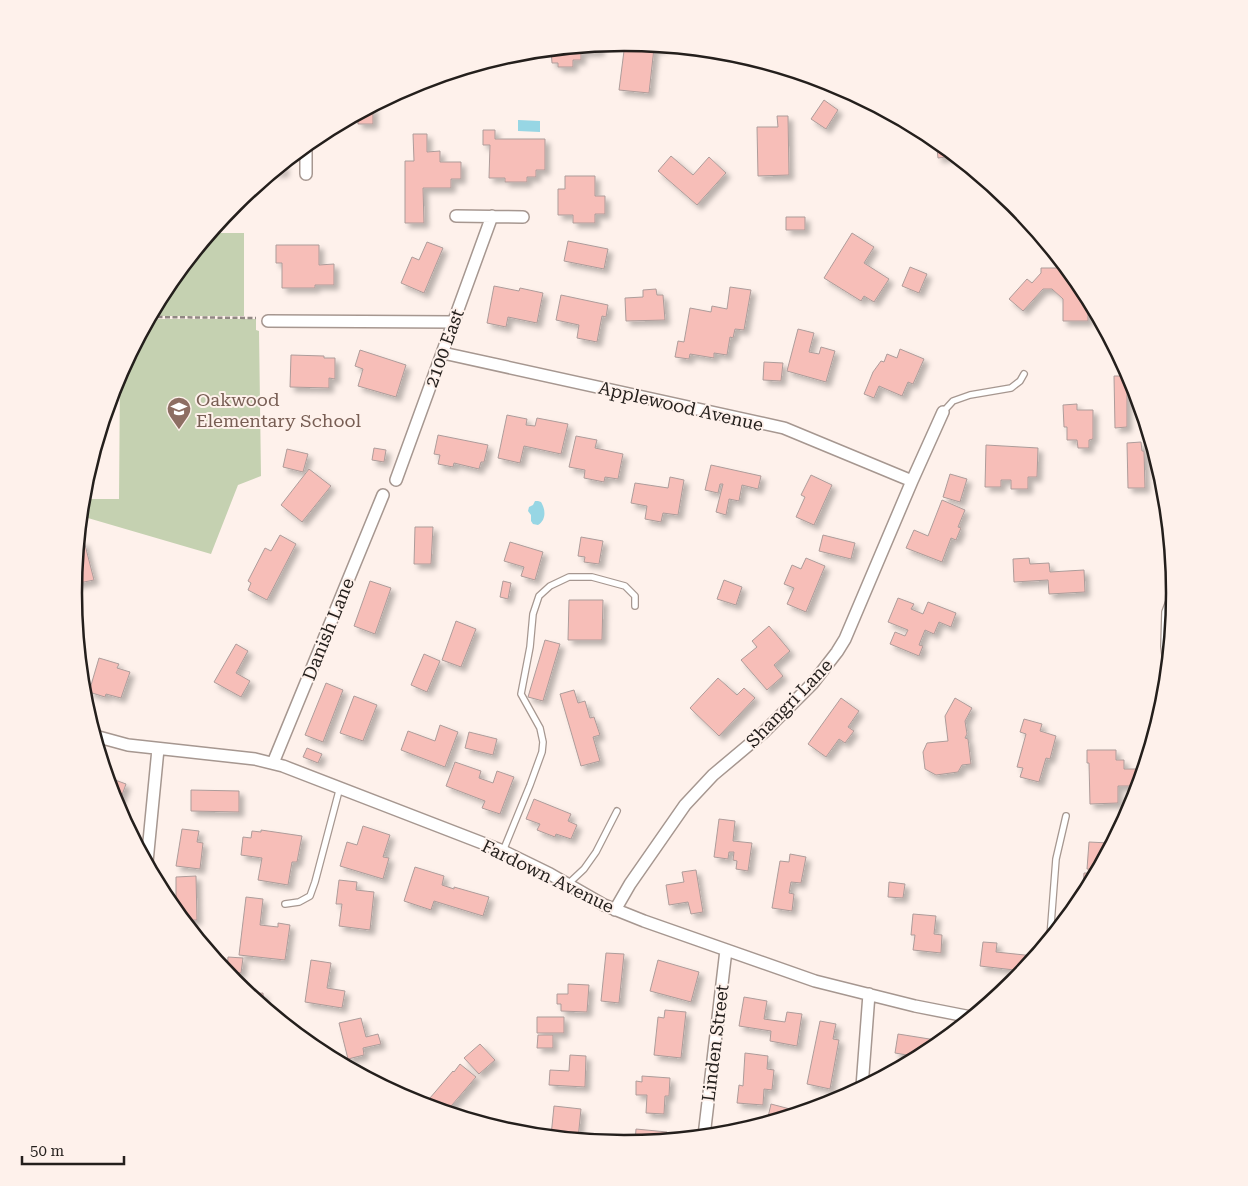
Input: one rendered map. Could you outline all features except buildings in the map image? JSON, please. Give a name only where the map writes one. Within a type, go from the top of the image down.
[{"type":"street","points":[[306,155],[306,174]]},
{"type":"street","points":[[456,216],[523,217]]},
{"type":"street","name":"2100 East","points":[[396,480],[492,216]]},
{"type":"street","points":[[263,320],[454,322]]},
{"type":"street","name":"Applewood Avenue","points":[[442,353],[784,428],[912,481]]},
{"type":"street","name":"Shangri Lane","points":[[615,910],[630,884],[686,805],[713,775],[764,733],[813,683],[838,652],[845,640],[943,412]]},
{"type":"street","name":"Danish Lane","points":[[273,762],[384,495]]},
{"type":"street","name":"Fardown Avenue","points":[[102,738],[128,745],[273,762],[503,851],[615,910],[815,981],[915,1006],[963,1015]]},
{"type":"street","points":[[148,851],[158,749]]},
{"type":"street","name":"Linden Street","points":[[705,1128],[726,950]]},
{"type":"street","points":[[863,1080],[869,994]]},
{"type":"lane","points":[[943,412],[953,401],[970,395],[1011,388],[1020,381],[1024,374]]},
{"type":"lane","points":[[503,851],[542,752],[543,742],[540,728],[521,694],[530,646],[533,614],[539,596],[550,586],[569,577],[592,577],[625,586],[635,596],[635,606]]},
{"type":"lane","points":[[1164,634],[1165,611]]},
{"type":"lane","points":[[285,904],[299,902],[310,896],[340,787]]},
{"type":"lane","points":[[568,884],[584,869],[596,852],[616,810]]},
{"type":"lane","points":[[1051,927],[1056,859],[1066,816]]},
{"type":"path","points":[[157,318],[263,320]]},
{"type":"green space","points":[[220,233],[244,233],[244,316],[159,316],[194,263]]},
{"type":"green space","name":"Oakwood Elementary School","points":[[157,319],[256,319],[256,330],[259,331],[261,476],[238,485],[211,554],[88,518],[91,499],[119,499],[120,395],[138,353]]},
{"type":"water","points":[[518,120],[540,121],[540,132],[518,131]]},
{"type":"water","points":[[535,501],[541,502],[544,508],[544,518],[538,525],[533,524],[528,511]]},
{"type":"place","name":"Oakwood Elementary School","points":[[179,430]]}]
